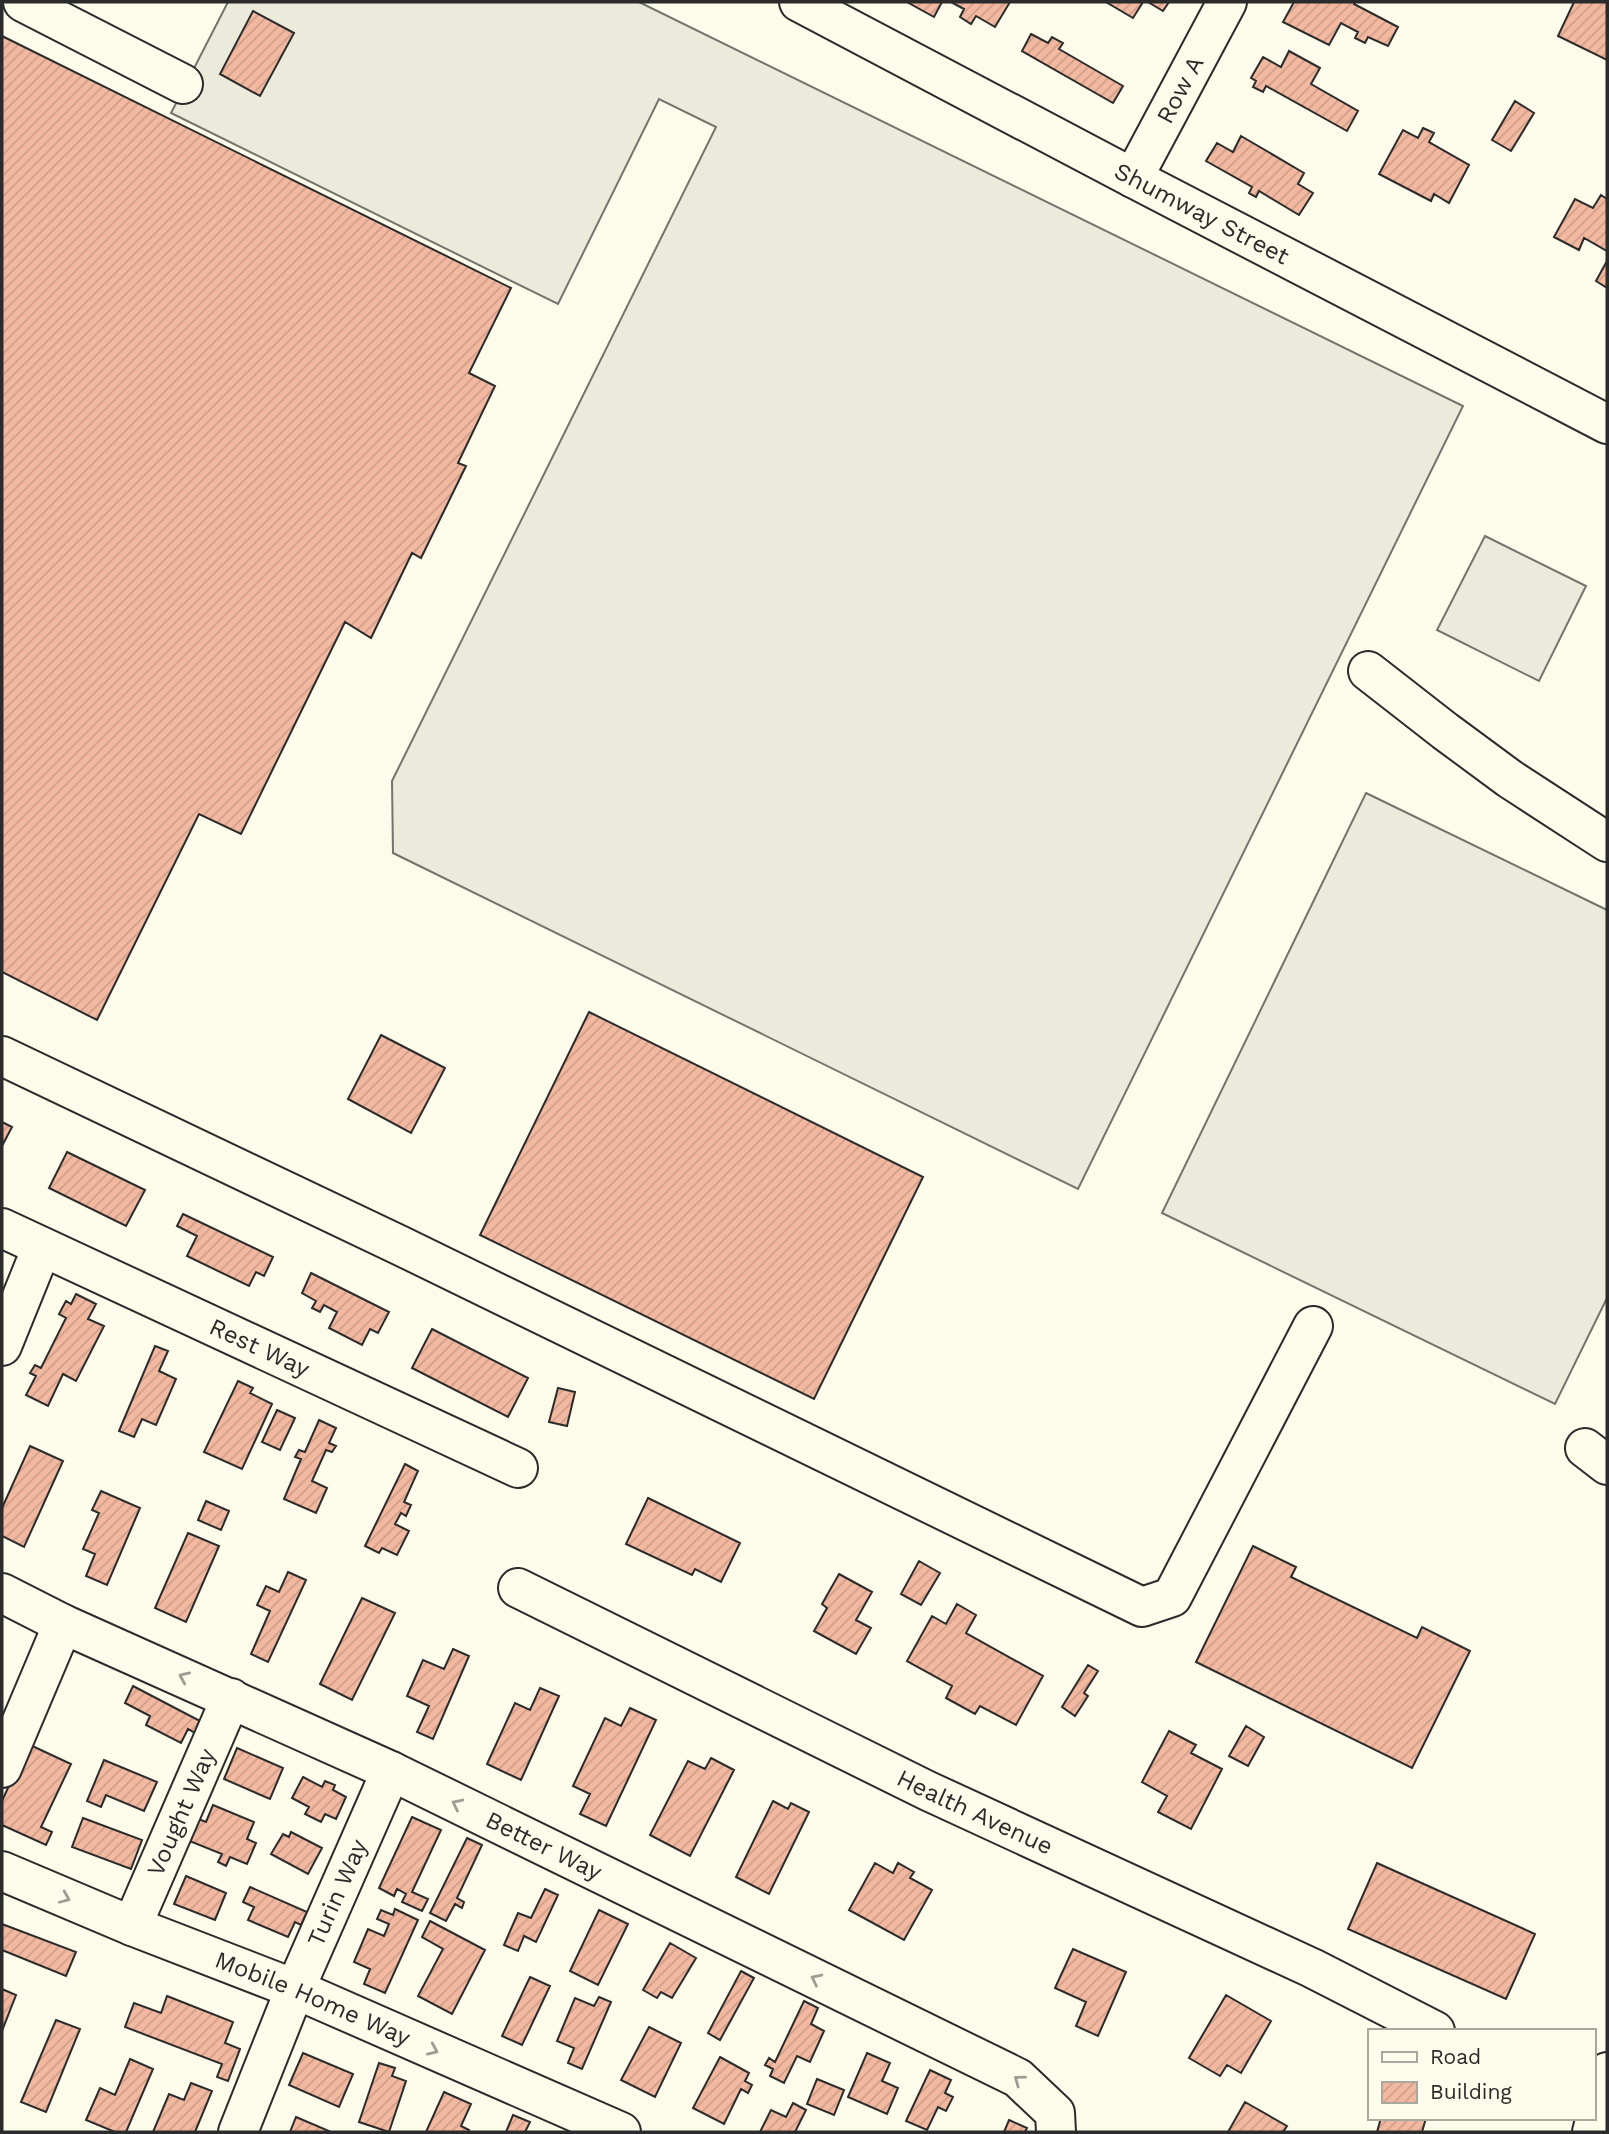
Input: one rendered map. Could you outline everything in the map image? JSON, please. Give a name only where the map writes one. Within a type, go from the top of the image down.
[{"type":"street","points":[[23,2],[183,84]]},
{"type":"street","name":"Row A","points":[[1133,178],[1227,2]]},
{"type":"street","name":"Shumway Street","points":[[810,4],[1133,178],[1607,424]]},
{"type":"street","points":[[1368,671],[1510,779],[1607,842]]},
{"type":"street","points":[[2,1056],[412,1251],[1142,1608],[1172,1597],[1313,1326]]},
{"type":"street","name":"Rest Way","points":[[2,1228],[518,1468]]},
{"type":"street","points":[[2,1346],[42,1247]]},
{"type":"street","points":[[1607,1449],[1585,1448],[1607,1465]]},
{"type":"street","name":"Health Avenue","points":[[518,1588],[928,1791],[1312,1968],[1431,2029]]},
{"type":"street","name":"Better Way","points":[[2,1593],[63,1624],[391,1771],[1018,2078],[1055,2113],[1055,2132]]},
{"type":"street","points":[[2,1768],[63,1624]]},
{"type":"street","name":"Vought Way","points":[[132,1926],[231,1698]]},
{"type":"street","name":"Turin Way","points":[[238,2132],[295,1989],[391,1771]]},
{"type":"street","name":"Mobile Home Way","points":[[2,1871],[132,1926],[295,1989],[621,2132]]},
{"type":"street","points":[[1595,2114],[1607,2071]]},
{"type":"shaded area","points":[[228,2],[639,2],[1463,406],[1078,1189],[393,853],[392,781],[716,127],[659,99],[558,304],[171,113]]},
{"type":"shaded area","points":[[1485,536],[1586,586],[1539,681],[1437,630]]},
{"type":"shaded area","points":[[1366,793],[1607,910],[1607,1298],[1555,1404],[1162,1213]]},
{"type":"building","points":[[907,2],[942,2],[934,17]]},
{"type":"building","points":[[951,2],[1010,2],[995,27],[976,16],[971,24],[960,17],[964,9]]},
{"type":"building","points":[[1106,2],[1143,2],[1133,18]]},
{"type":"building","points":[[1148,2],[1169,2],[1163,11]]},
{"type":"building","points":[[1294,2],[1355,2],[1354,4],[1398,27],[1388,46],[1368,37],[1365,43],[1355,38],[1358,32],[1341,23],[1329,45],[1283,22]]},
{"type":"building","points":[[1574,2],[1607,2],[1607,60],[1558,36]]},
{"type":"building","points":[[253,11],[294,33],[260,96],[220,74]]},
{"type":"building","points":[[1031,34],[1048,43],[1052,37],[1063,43],[1059,49],[1123,86],[1113,103],[1022,51]]},
{"type":"building","points":[[2,36],[511,288],[469,373],[495,386],[458,463],[466,466],[421,558],[412,553],[371,638],[345,622],[241,834],[199,814],[97,1020],[2,972]]},
{"type":"building","points":[[1289,51],[1320,68],[1311,84],[1358,111],[1347,131],[1266,86],[1263,92],[1253,87],[1256,81],[1251,78],[1263,57],[1281,67]]},
{"type":"building","points":[[1515,101],[1534,113],[1511,151],[1492,140]]},
{"type":"building","points":[[1423,128],[1434,133],[1429,142],[1469,165],[1449,203],[1434,194],[1431,201],[1379,174],[1403,130],[1418,138]]},
{"type":"building","points":[[1241,136],[1304,173],[1298,184],[1313,193],[1299,215],[1259,191],[1256,197],[1249,193],[1252,187],[1206,161],[1217,143],[1233,152]]},
{"type":"building","points":[[1601,195],[1607,199],[1607,251],[1584,238],[1579,250],[1554,237],[1575,199],[1593,208]]},
{"type":"building","points":[[1607,261],[1607,288],[1596,281]]},
{"type":"building","points":[[589,1012],[923,1177],[814,1399],[480,1235]]},
{"type":"building","points":[[381,1035],[445,1068],[411,1133],[348,1099]]},
{"type":"building","points":[[2,1122],[12,1127],[2,1146]]},
{"type":"building","points":[[67,1152],[145,1190],[126,1226],[49,1188]]},
{"type":"building","points":[[183,1214],[273,1257],[264,1276],[256,1272],[249,1286],[187,1256],[197,1236],[177,1226]]},
{"type":"building","points":[[311,1273],[389,1312],[378,1333],[370,1329],[362,1345],[329,1328],[337,1312],[324,1305],[320,1312],[312,1308],[316,1301],[302,1293]]},
{"type":"building","points":[[76,1294],[96,1304],[88,1319],[104,1326],[76,1381],[63,1374],[48,1406],[26,1395],[36,1376],[30,1373],[35,1365],[41,1368],[66,1318],[59,1314],[66,1301],[71,1304]]},
{"type":"building","points":[[432,1329],[528,1378],[508,1417],[412,1368]]},
{"type":"building","points":[[155,1346],[168,1351],[159,1371],[176,1379],[156,1425],[142,1419],[134,1437],[119,1431]]},
{"type":"building","points":[[238,1381],[253,1388],[250,1393],[272,1404],[242,1469],[204,1452]]},
{"type":"building","points":[[558,1388],[575,1392],[567,1426],[549,1422]]},
{"type":"building","points":[[277,1410],[295,1418],[280,1450],[262,1442]]},
{"type":"building","points":[[319,1420],[336,1428],[329,1443],[336,1446],[332,1452],[326,1450],[312,1481],[327,1488],[316,1513],[284,1499],[301,1459],[295,1457],[299,1450],[305,1452]]},
{"type":"building","points":[[30,1446],[63,1461],[24,1547],[2,1536],[2,1508]]},
{"type":"building","points":[[405,1464],[418,1471],[404,1502],[411,1505],[406,1516],[401,1513],[395,1524],[409,1531],[397,1555],[382,1548],[379,1553],[365,1546]]},
{"type":"building","points":[[101,1491],[140,1508],[107,1585],[86,1576],[95,1554],[83,1549],[99,1513],[92,1510]]},
{"type":"building","points":[[648,1498],[740,1543],[721,1582],[695,1569],[692,1575],[626,1544]]},
{"type":"building","points":[[206,1501],[229,1511],[221,1530],[198,1520]]},
{"type":"building","points":[[188,1533],[219,1546],[186,1622],[155,1608]]},
{"type":"building","points":[[1253,1546],[1296,1567],[1291,1577],[1417,1638],[1422,1627],[1470,1651],[1412,1768],[1196,1662]]},
{"type":"building","points":[[919,1561],[940,1573],[921,1605],[901,1594]]},
{"type":"building","points":[[288,1572],[306,1580],[268,1662],[251,1654],[270,1611],[257,1605],[266,1586],[279,1592]]},
{"type":"building","points":[[839,1574],[872,1592],[856,1620],[871,1628],[856,1654],[814,1631],[827,1608],[822,1604]]},
{"type":"building","points":[[362,1598],[395,1613],[352,1700],[320,1684]]},
{"type":"building","points":[[957,1604],[976,1615],[966,1633],[1043,1676],[1016,1725],[980,1706],[975,1714],[946,1698],[952,1686],[907,1661],[932,1616],[946,1624]]},
{"type":"building","points":[[453,1649],[469,1656],[433,1739],[417,1732],[429,1706],[407,1696],[423,1660],[444,1669]]},
{"type":"building","points":[[1088,1665],[1098,1671],[1084,1693],[1088,1696],[1075,1716],[1062,1707]]},
{"type":"building","points":[[133,1686],[200,1721],[195,1733],[188,1729],[181,1743],[146,1725],[150,1716],[125,1703]]},
{"type":"building","points":[[540,1688],[559,1696],[521,1780],[487,1764],[515,1703],[530,1710]]},
{"type":"building","points":[[630,1708],[656,1720],[606,1826],[580,1814],[590,1794],[573,1786],[605,1718],[621,1726]]},
{"type":"building","points":[[1246,1726],[1264,1737],[1248,1766],[1229,1756]]},
{"type":"building","points":[[1169,1731],[1196,1745],[1191,1753],[1222,1769],[1191,1829],[1158,1812],[1167,1796],[1142,1782]]},
{"type":"building","points":[[28,1744],[71,1764],[41,1827],[52,1832],[46,1845],[2,1825],[2,1801]]},
{"type":"building","points":[[237,1748],[283,1768],[270,1799],[224,1779]]},
{"type":"building","points":[[711,1758],[734,1770],[690,1856],[650,1835],[688,1761],[705,1769]]},
{"type":"building","points":[[104,1760],[157,1782],[144,1811],[106,1795],[101,1807],[87,1801]]},
{"type":"building","points":[[303,1777],[322,1787],[325,1781],[335,1785],[333,1790],[346,1797],[336,1819],[325,1814],[321,1822],[305,1814],[309,1807],[292,1798]]},
{"type":"building","points":[[773,1801],[788,1809],[791,1803],[809,1812],[769,1894],[736,1877]]},
{"type":"building","points":[[213,1805],[254,1822],[247,1839],[256,1843],[247,1864],[230,1857],[226,1866],[218,1862],[222,1854],[187,1840],[196,1818],[206,1822]]},
{"type":"building","points":[[412,1817],[441,1830],[412,1892],[428,1899],[422,1911],[402,1902],[406,1894],[397,1889],[394,1896],[379,1888]]},
{"type":"building","points":[[83,1818],[142,1840],[131,1869],[72,1847]]},
{"type":"building","points":[[291,1832],[322,1848],[308,1874],[271,1854],[283,1834],[289,1837]]},
{"type":"building","points":[[467,1838],[482,1845],[457,1898],[464,1902],[462,1908],[455,1904],[446,1921],[430,1913]]},
{"type":"building","points":[[875,1863],[893,1873],[898,1863],[914,1872],[910,1878],[932,1890],[904,1940],[849,1910]]},
{"type":"building","points":[[1377,1863],[1535,1934],[1506,1999],[1348,1929]]},
{"type":"building","points":[[186,1876],[226,1893],[215,1920],[174,1904]]},
{"type":"building","points":[[250,1887],[307,1912],[301,1925],[295,1922],[288,1937],[248,1920],[254,1907],[243,1902]]},
{"type":"building","points":[[545,1889],[558,1895],[536,1942],[524,1936],[518,1951],[504,1945],[518,1913],[531,1918]]},
{"type":"building","points":[[395,1909],[418,1920],[385,1993],[364,1984],[370,1969],[354,1962],[368,1929],[384,1936],[389,1924],[377,1919],[381,1910],[393,1915]]},
{"type":"building","points":[[599,1910],[628,1924],[598,1985],[570,1971]]},
{"type":"building","points":[[430,1921],[485,1950],[452,2014],[418,1996],[443,1949],[422,1937]]},
{"type":"building","points":[[2,1924],[76,1952],[66,1976],[2,1950]]},
{"type":"building","points":[[670,1943],[696,1958],[672,1998],[661,1992],[657,1998],[643,1990]]},
{"type":"building","points":[[1073,1949],[1126,1972],[1098,2036],[1076,2026],[1086,2002],[1055,1988]]},
{"type":"building","points":[[741,1971],[754,1978],[720,2040],[708,2033]]},
{"type":"building","points":[[530,1977],[550,1986],[522,2045],[502,2036]]},
{"type":"building","points":[[2,1989],[16,1995],[2,2031]]},
{"type":"building","points":[[1226,1995],[1271,2021],[1241,2073],[1227,2065],[1220,2076],[1189,2058]]},
{"type":"building","points":[[167,1996],[233,2022],[225,2043],[240,2049],[228,2081],[217,2077],[222,2064],[125,2027],[134,2003],[161,2013]]},
{"type":"building","points":[[599,1997],[611,2002],[582,2069],[568,2063],[574,2048],[557,2041],[575,1998],[594,2006]]},
{"type":"building","points":[[804,2001],[818,2008],[811,2024],[824,2031],[810,2062],[797,2056],[784,2083],[770,2076],[773,2069],[765,2065],[769,2058],[775,2062]]},
{"type":"building","points":[[56,2020],[80,2029],[46,2112],[21,2102]]},
{"type":"building","points":[[649,2027],[681,2043],[655,2097],[621,2080]]},
{"type":"building","points":[[303,2053],[353,2074],[339,2107],[289,2085]]},
{"type":"building","points":[[867,2053],[890,2063],[882,2081],[898,2088],[887,2114],[848,2097]]},
{"type":"building","points":[[720,2057],[749,2073],[745,2081],[752,2085],[748,2093],[741,2089],[724,2124],[693,2108]]},
{"type":"building","points":[[130,2059],[153,2069],[126,2132],[115,2132],[86,2120],[100,2088],[115,2095]]},
{"type":"building","points":[[379,2063],[395,2068],[392,2076],[406,2081],[389,2132],[359,2122]]},
{"type":"building","points":[[930,2070],[951,2080],[945,2093],[953,2097],[946,2111],[938,2107],[927,2130],[906,2121]]},
{"type":"building","points":[[817,2079],[844,2090],[834,2115],[807,2104]]},
{"type":"building","points":[[191,2083],[212,2091],[195,2132],[153,2132],[169,2094],[184,2100]]},
{"type":"building","points":[[444,2092],[471,2104],[461,2126],[469,2130],[468,2132],[426,2132]]},
{"type":"building","points":[[1245,2102],[1287,2126],[1283,2132],[1228,2132]]},
{"type":"building","points":[[793,2103],[806,2110],[795,2132],[760,2132],[771,2110],[786,2117]]},
{"type":"building","points":[[513,2115],[530,2122],[525,2132],[506,2132]]},
{"type":"building","points":[[296,2117],[329,2131],[290,2132]]},
{"type":"building","points":[[1009,2120],[1027,2128],[1025,2132],[1004,2132]]},
{"type":"building","points":[[1380,2120],[1425,2120],[1422,2132],[1377,2132]]}]
